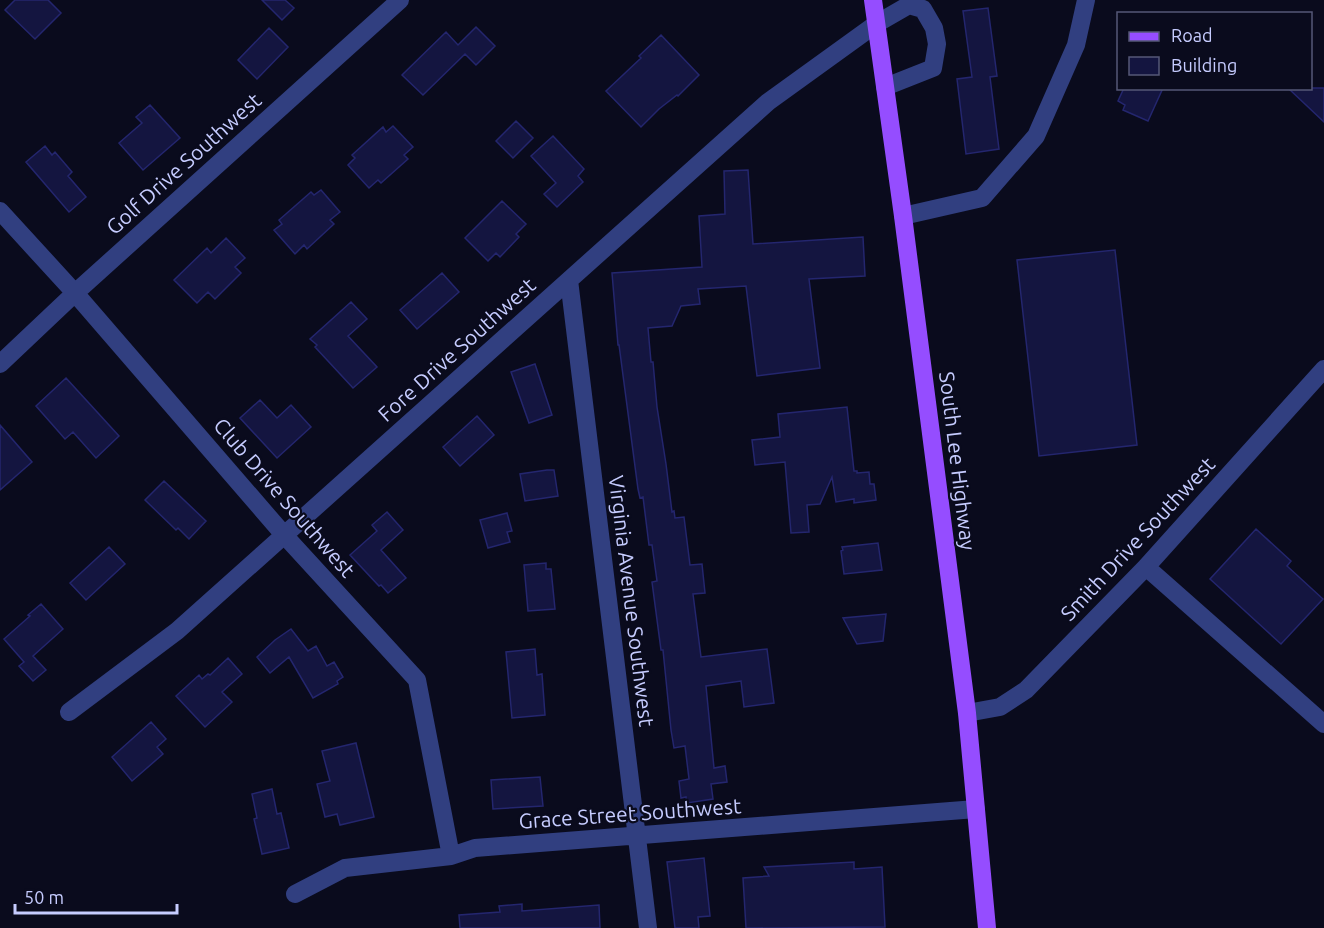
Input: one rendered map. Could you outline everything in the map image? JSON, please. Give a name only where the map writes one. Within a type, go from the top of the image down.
[{"type":"main road","name":"South Lee Highway","points":[[873,0],[967,713],[987,928]]},
{"type":"street","name":"Golf Drive Southwest","points":[[0,364],[75,293],[400,0]]},
{"type":"street","points":[[903,216],[982,198],[1036,136],[1076,45],[1086,0]]},
{"type":"street","name":"Fore Drive Southwest","points":[[69,712],[177,631],[768,102],[876,24],[909,5],[923,9],[934,28],[938,44],[933,68],[885,87]]},
{"type":"street","name":"Club Drive Southwest","points":[[0,211],[75,293],[285,536],[417,680],[452,856]]},
{"type":"street","name":"Virginia Avenue Southwest","points":[[569,280],[648,928]]},
{"type":"street","name":"Smith Drive Southwest","points":[[967,713],[1000,707],[1026,690],[1146,567],[1324,369]]},
{"type":"street","points":[[1146,567],[1324,724]]},
{"type":"street","name":"Grace Street Southwest","points":[[295,894],[345,868],[452,856],[475,848],[976,809]]},
{"type":"building","points":[[15,0],[48,0],[61,13],[35,39],[5,10]]},
{"type":"building","points":[[262,0],[285,0],[294,8],[282,20]]},
{"type":"building","points":[[988,8],[997,76],[990,77],[999,149],[966,154],[957,79],[972,77],[963,11]]},
{"type":"building","points":[[476,27],[495,46],[476,65],[465,54],[423,95],[402,75],[446,32],[458,45]]},
{"type":"building","points":[[269,28],[288,47],[257,79],[238,60]]},
{"type":"building","points":[[661,35],[699,75],[641,127],[606,91],[641,58],[639,56]]},
{"type":"building","points":[[1324,88],[1324,122],[1290,90]]},
{"type":"building","points":[[1123,90],[1162,90],[1148,121],[1123,110],[1125,105],[1118,101]]},
{"type":"building","points":[[150,105],[180,138],[143,170],[119,143],[142,123],[136,117]]},
{"type":"building","points":[[516,121],[533,138],[513,158],[496,141]]},
{"type":"building","points":[[393,126],[413,147],[404,155],[408,159],[381,183],[378,180],[369,188],[348,165],[355,158],[352,155],[383,127],[386,132]]},
{"type":"building","points":[[553,136],[584,169],[578,176],[583,182],[557,207],[544,194],[556,183],[531,156]]},
{"type":"building","points":[[45,146],[52,155],[55,152],[72,172],[68,176],[86,197],[69,212],[26,162]]},
{"type":"building","points":[[748,170],[753,244],[863,237],[865,276],[809,279],[820,368],[757,376],[746,286],[698,289],[700,304],[681,306],[672,326],[648,328],[672,512],[674,511],[675,518],[684,517],[690,565],[702,564],[705,593],[693,594],[701,657],[767,649],[774,703],[744,707],[741,681],[706,686],[714,768],[725,766],[727,782],[711,784],[713,799],[687,803],[686,797],[681,798],[679,781],[689,779],[685,746],[674,748],[671,730],[663,650],[661,650],[652,582],[657,581],[652,545],[649,545],[643,497],[640,498],[638,489],[618,345],[612,273],[702,267],[699,216],[725,214],[724,171]]},
{"type":"building","points":[[321,190],[340,212],[330,220],[334,224],[307,249],[304,245],[295,254],[274,230],[282,224],[279,220],[311,192],[314,195]]},
{"type":"building","points":[[502,201],[526,224],[516,234],[519,237],[500,257],[496,253],[488,261],[465,238]]},
{"type":"building","points":[[226,238],[245,258],[235,267],[241,273],[215,299],[208,292],[197,303],[174,280],[207,248],[211,253]]},
{"type":"building","points":[[1115,250],[1137,445],[1039,456],[1017,260]]},
{"type":"building","points":[[442,273],[459,292],[417,329],[400,310]]},
{"type":"building","points":[[351,302],[367,319],[348,336],[377,367],[353,388],[310,339]]},
{"type":"building","points":[[535,364],[552,415],[529,423],[511,372]]},
{"type":"building","points":[[66,378],[119,436],[96,458],[73,432],[65,439],[36,406]]},
{"type":"building","points":[[260,400],[277,418],[291,405],[311,427],[277,458],[240,418]]},
{"type":"building","points":[[847,407],[854,471],[869,472],[870,484],[874,484],[876,500],[854,503],[854,499],[836,502],[832,477],[820,504],[807,505],[809,532],[791,533],[785,462],[755,465],[752,440],[780,437],[778,414]]},
{"type":"building","points":[[477,416],[494,435],[460,466],[443,447]]},
{"type":"building","points":[[0,425],[32,462],[0,490]]},
{"type":"building","points":[[554,470],[558,496],[525,501],[520,474]]},
{"type":"building","points":[[164,481],[206,521],[189,539],[178,528],[176,530],[145,500]]},
{"type":"building","points":[[387,512],[403,530],[381,550],[406,578],[388,593],[350,555],[377,531],[372,525]]},
{"type":"building","points":[[507,513],[512,531],[507,532],[510,542],[488,548],[480,520]]},
{"type":"building","points":[[1256,529],[1291,561],[1287,566],[1323,599],[1281,644],[1210,579]]},
{"type":"building","points":[[878,543],[882,570],[844,574],[842,547]]},
{"type":"building","points":[[109,547],[125,564],[86,600],[70,583]]},
{"type":"building","points":[[546,563],[546,569],[551,569],[555,609],[528,611],[524,565]]},
{"type":"building","points":[[41,604],[63,629],[33,656],[46,670],[33,681],[19,666],[24,662],[4,639]]},
{"type":"building","points":[[886,614],[883,641],[857,644],[843,618]]},
{"type":"building","points":[[291,629],[308,651],[316,646],[327,666],[334,662],[343,677],[337,681],[338,684],[313,698],[289,657],[270,673],[257,657]]},
{"type":"building","points":[[535,649],[537,675],[542,674],[545,715],[512,718],[506,652]]},
{"type":"building","points":[[228,658],[242,674],[222,692],[232,702],[205,727],[176,696],[199,675],[202,679],[210,675]]},
{"type":"building","points":[[151,722],[166,739],[157,747],[163,754],[132,781],[112,757]]},
{"type":"building","points":[[356,743],[374,817],[340,825],[337,814],[325,817],[317,784],[330,781],[322,751]]},
{"type":"building","points":[[540,777],[543,806],[493,809],[491,780]]},
{"type":"building","points":[[272,789],[277,814],[281,813],[289,848],[262,854],[254,819],[257,818],[252,794]]},
{"type":"building","points":[[704,858],[710,916],[698,917],[699,928],[675,928],[667,862]]},
{"type":"building","points":[[854,862],[854,869],[882,867],[885,927],[746,928],[743,878],[769,876],[764,867]]},
{"type":"building","points":[[522,904],[522,911],[599,905],[600,928],[460,928],[459,915],[500,912],[499,906]]}]
